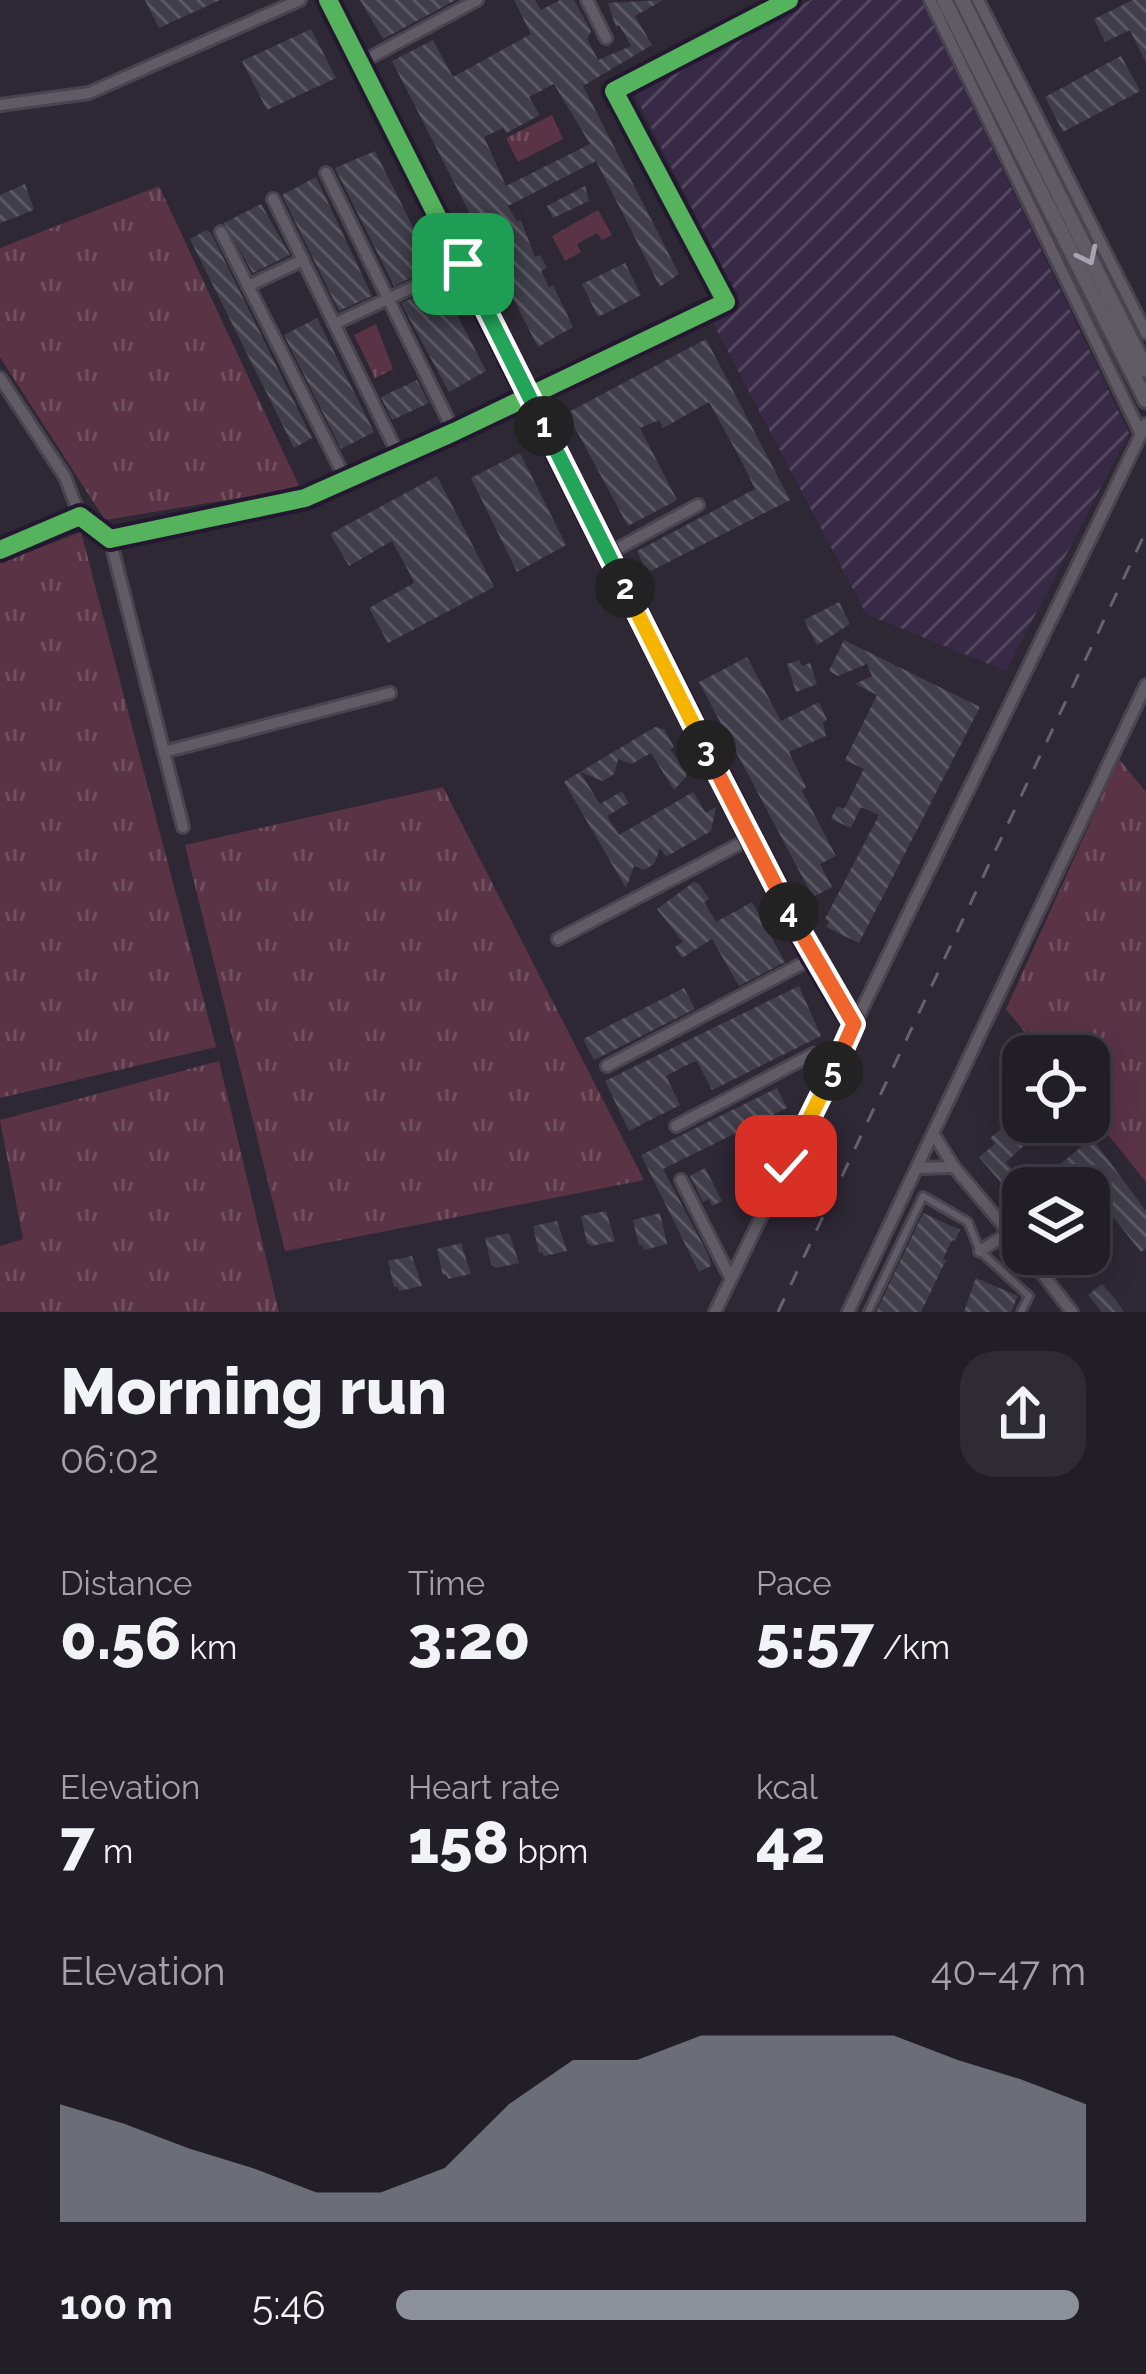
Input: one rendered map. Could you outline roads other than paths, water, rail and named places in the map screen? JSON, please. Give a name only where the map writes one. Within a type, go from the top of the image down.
[{"type":"street","points":[[0,105],[89,93],[300,0]]},
{"type":"street","points":[[328,0],[751,838],[813,958],[854,1024]]},
{"type":"street","points":[[360,63],[477,0]]},
{"type":"street","points":[[587,0],[606,38]]},
{"type":"street","points":[[110,539],[305,498],[726,302],[614,91],[789,0]]},
{"type":"street","points":[[715,1312],[1144,429],[930,0]]},
{"type":"street","points":[[944,0],[1146,400]]},
{"type":"street","points":[[962,0],[1146,370]]},
{"type":"street","points":[[978,0],[1146,333]]},
{"type":"street","points":[[326,173],[454,432]]},
{"type":"street","points":[[273,199],[399,456]]},
{"type":"street","points":[[221,232],[346,480]]},
{"type":"street","points":[[248,286],[303,260]]},
{"type":"street","points":[[334,324],[463,264]]},
{"type":"street","points":[[0,378],[65,477],[80,516],[110,539],[183,827]]},
{"type":"street","points":[[608,554],[698,505]]},
{"type":"street","points":[[0,550],[80,516]]},
{"type":"street","points":[[848,1312],[1146,685]]},
{"type":"street","points":[[164,752],[390,693]]},
{"type":"street","points":[[558,939],[751,838]]},
{"type":"street","points":[[607,1066],[813,958]]},
{"type":"street","points":[[676,1126],[813,1054],[842,1053]]},
{"type":"street","points":[[934,1136],[1002,1223]]},
{"type":"street","points":[[918,1168],[954,1167]]},
{"type":"street","points":[[682,1180],[731,1279]]},
{"type":"street","points":[[980,1251],[1002,1237]]},
{"type":"street","points":[[1043,1275],[1072,1312]]},
{"type":"lane","points":[[868,1312],[923,1196],[968,1222],[980,1251],[1029,1296],[1021,1312]]},
{"type":"railway","points":[[778,1312],[1146,531]]}]
